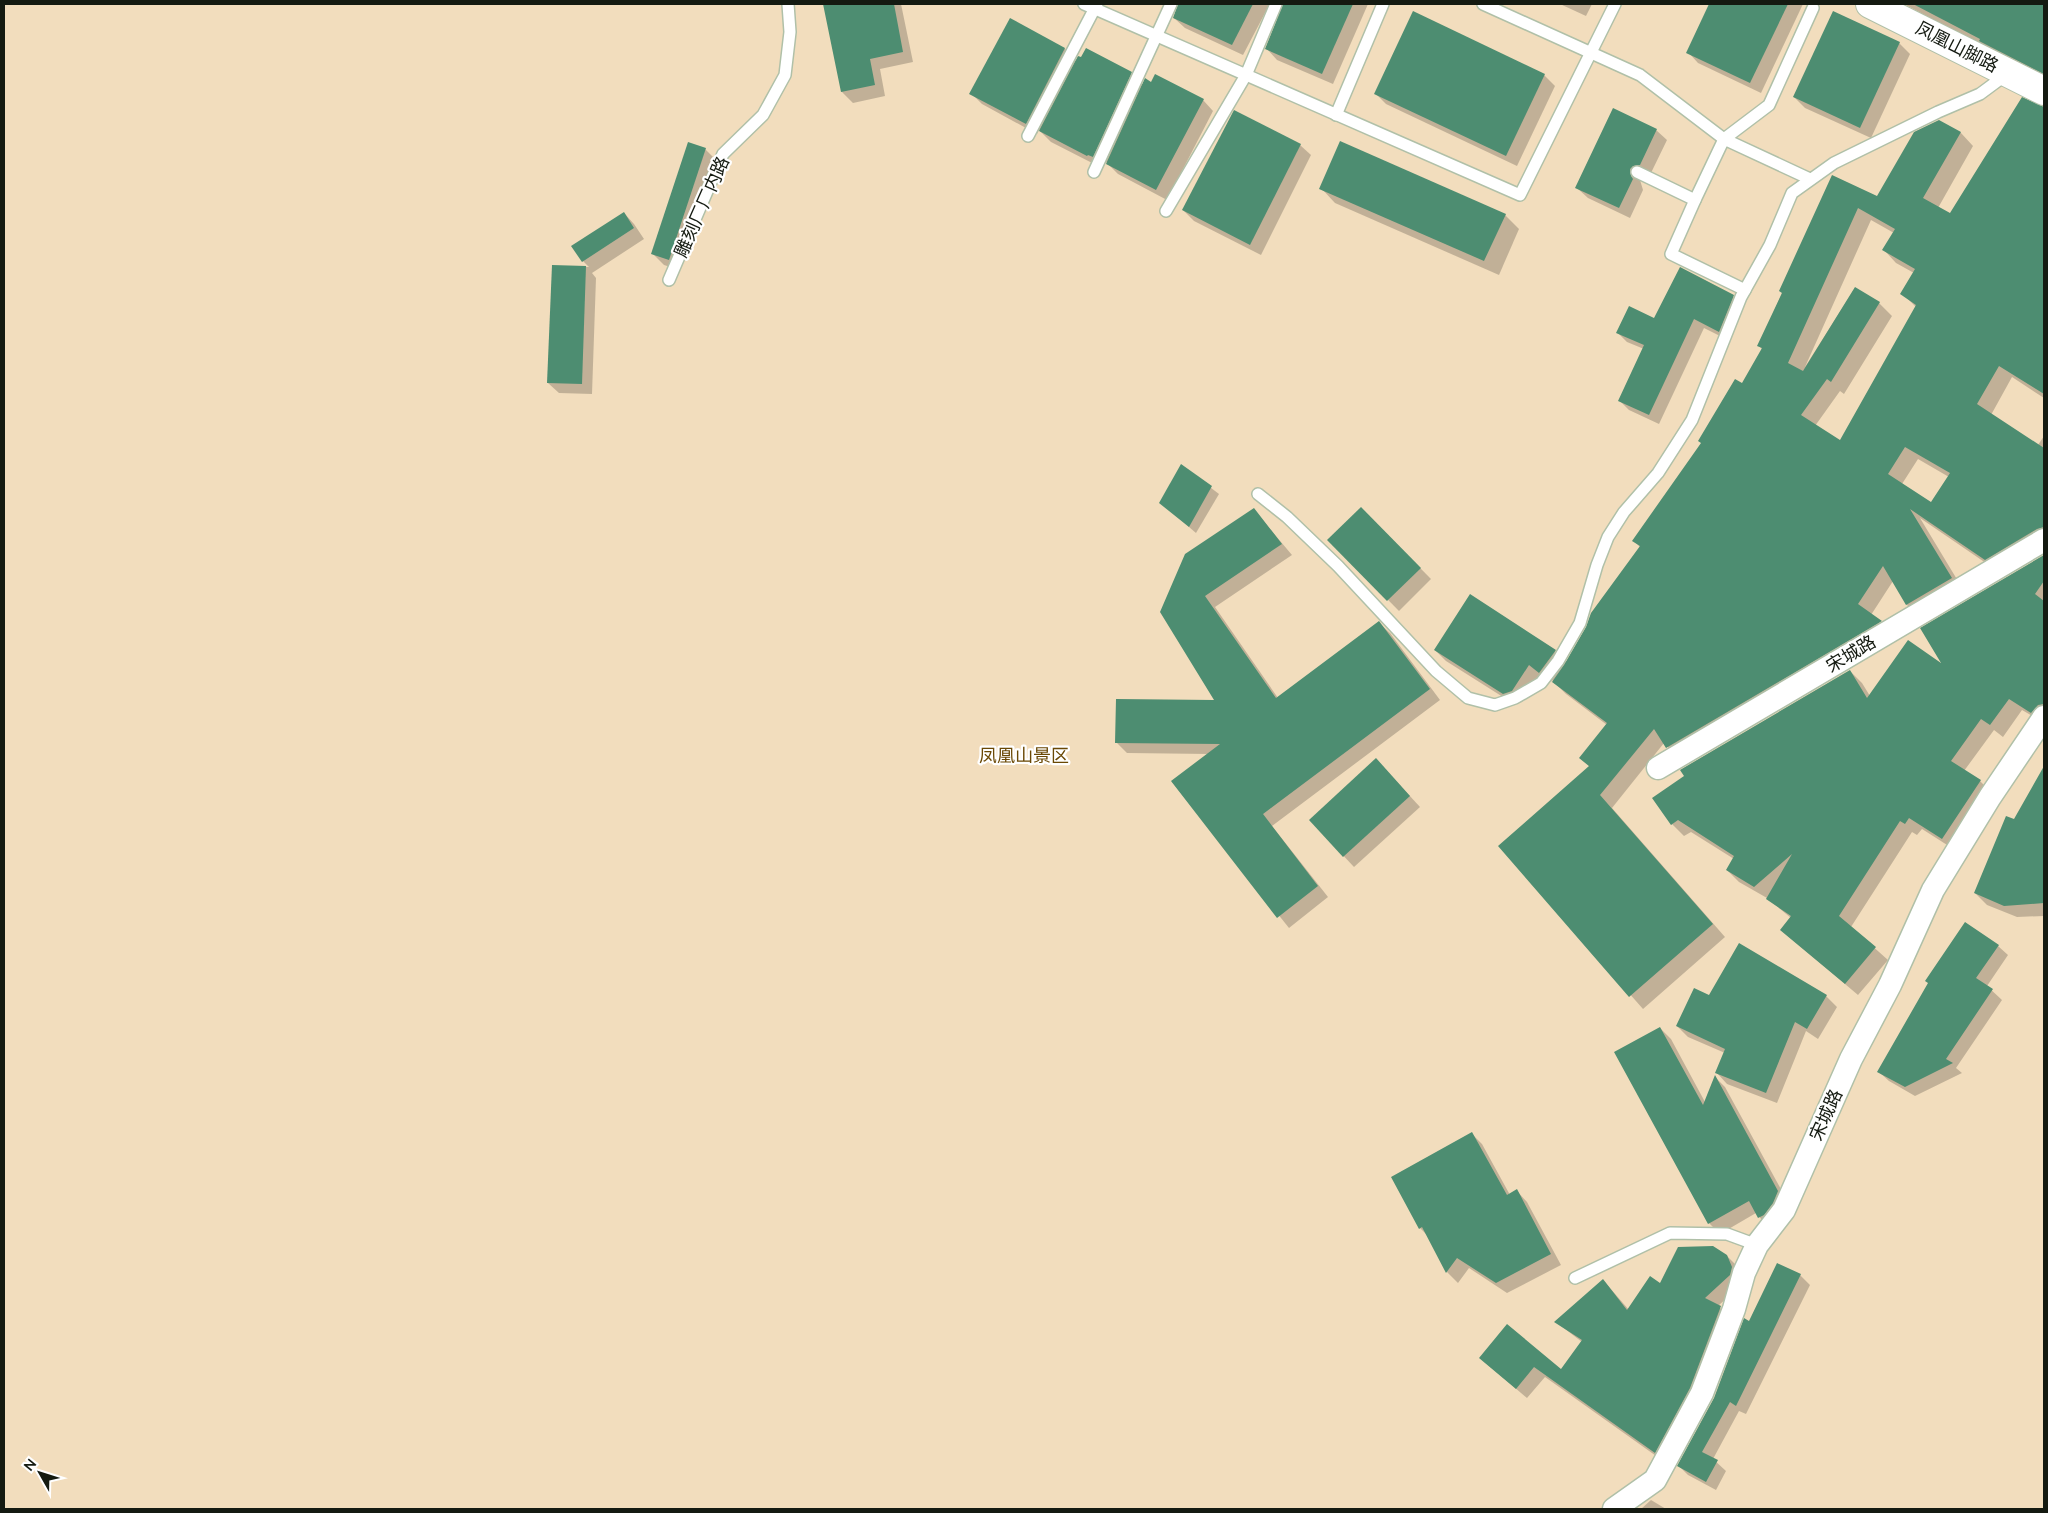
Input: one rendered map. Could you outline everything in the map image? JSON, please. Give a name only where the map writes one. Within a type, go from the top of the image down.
[{"type":"street","name":"凤凰山脚路","points":[[1870,4],[2044,91]]},
{"type":"street","name":"宋城路","points":[[1658,768],[2044,540]]},
{"type":"street","name":"宋城路","points":[[1614,1509],[1655,1480],[1697,1402],[1757,1245],[1784,1210],[1851,1059],[1890,985],[1933,890],[1990,797],[2044,717]]},
{"type":"lane","name":"雕刻厂厂内路","points":[[669,280],[723,154],[763,115],[785,75],[790,32],[788,4]]},
{"type":"lane","points":[[1094,172],[1155,35],[1171,4]]},
{"type":"lane","points":[[1166,211],[1246,75],[1276,4]]},
{"type":"lane","points":[[1336,115],[1383,4]]},
{"type":"lane","points":[[1483,4],[1640,75],[1724,139],[1810,179]]},
{"type":"lane","points":[[1028,136],[1092,5],[1155,35],[1520,195],[1615,4]]},
{"type":"lane","points":[[1745,290],[1671,254],[1694,200],[1724,139],[1769,105],[1813,8]]},
{"type":"lane","points":[[1258,494],[1287,517],[1338,566],[1436,671],[1468,698],[1495,705],[1515,698],[1540,683],[1558,661],[1580,623],[1597,565],[1608,537],[1624,512],[1658,473],[1692,420],[1745,290],[1770,245],[1792,193],[1810,179],[1854,153],[1938,112],[1980,94],[2008,73]]},
{"type":"lane","points":[[1637,172],[1694,200]]},
{"type":"lane","points":[[1575,1278],[1670,1233],[1727,1234],[1757,1245]]},
{"type":"green space","name":"凤凰山景区","points":[[4,4],[2044,4],[2044,1509],[4,1509]]},
{"type":"building","points":[[823,4],[894,4],[903,52],[870,59],[875,85],[841,92]]},
{"type":"building","points":[[1178,4],[1253,4],[1232,45],[1173,18]]},
{"type":"building","points":[[1283,4],[1353,4],[1322,74],[1265,49]]},
{"type":"building","points":[[1709,4],[1788,4],[1750,83],[1686,53]]},
{"type":"building","points":[[1913,4],[2044,4],[2044,74],[1979,41],[1980,39]]},
{"type":"building","points":[[1413,11],[1545,74],[1506,156],[1374,94]]},
{"type":"building","points":[[1833,11],[1900,42],[1860,128],[1793,97]]},
{"type":"building","points":[[1010,18],[1065,48],[1026,124],[969,94]]},
{"type":"building","points":[[1086,48],[1132,72],[1093,157],[1087,156],[1039,131],[1078,56],[1081,57]]},
{"type":"building","points":[[1155,74],[1204,99],[1156,190],[1106,164],[1145,78],[1151,82]]},
{"type":"building","points":[[2022,97],[2044,107],[2044,394],[1999,366],[1977,404],[2044,448],[2044,527],[2037,529],[1985,560],[1910,509],[1952,578],[1906,605],[1883,566],[1858,604],[1882,621],[1666,748],[1654,729],[1600,795],[1713,924],[1629,997],[1498,846],[1589,766],[1579,758],[1607,723],[1552,682],[1586,627],[1591,613],[1640,546],[1632,541],[1701,443],[1698,441],[1735,379],[1742,383],[1762,348],[1757,346],[1782,293],[1779,291],[1832,175],[1877,196],[1914,132],[1939,120],[1961,132],[1923,198],[1950,213]],"holes":[[[1858,208],[1895,229],[1882,250],[1915,269],[1900,294],[1916,305],[1840,440],[1801,415],[1827,379],[1831,382],[1880,302],[1855,287],[1803,371],[1788,363]],[[1905,447],[1950,473],[1931,502],[1888,474]]]},
{"type":"building","points":[[1613,108],[1657,129],[1640,165],[1633,166],[1630,169],[1633,179],[1619,208],[1575,188]]},
{"type":"building","points":[[1234,110],[1301,144],[1250,245],[1182,210]]},
{"type":"building","points":[[1340,141],[1506,214],[1484,261],[1319,189]]},
{"type":"building","points":[[688,142],[706,148],[669,260],[651,254]]},
{"type":"building","points":[[624,212],[634,228],[582,262],[571,246]]},
{"type":"building","points":[[552,265],[586,266],[582,384],[547,383]]},
{"type":"building","points":[[1680,267],[1734,295],[1719,332],[1694,319],[1649,415],[1618,401],[1644,345],[1616,333],[1629,306],[1654,318]]},
{"type":"building","points":[[1181,464],[1212,486],[1189,527],[1159,503]]},
{"type":"building","points":[[1361,507],[1421,568],[1387,601],[1327,540]]},
{"type":"building","points":[[1254,508],[1282,544],[1205,596],[1276,698],[1379,621],[1430,689],[1263,814],[1318,886],[1277,918],[1171,781],[1220,744],[1115,743],[1116,699],[1214,700],[1160,612],[1185,554]]},
{"type":"building","points":[[2044,555],[2044,581],[2035,594],[2044,601],[2044,704],[2038,705],[2031,713],[2009,699],[1990,725],[1981,719],[1951,761],[1981,780],[1942,839],[1909,818],[1905,824],[1900,821],[1839,916],[1876,947],[1845,984],[1780,930],[1791,916],[1766,899],[1792,854],[1754,887],[1726,870],[1734,856],[1678,820],[1671,825],[1652,798],[1684,776],[1680,770],[1850,670],[1867,698],[1908,640],[1941,663],[1920,628]]},
{"type":"building","points":[[1470,594],[1556,650],[1539,673],[1529,665],[1512,691],[1503,694],[1434,650]]},
{"type":"building","points":[[1376,758],[1410,796],[1343,857],[1309,820]]},
{"type":"building","points":[[2044,766],[2044,903],[2004,906],[1974,893],[2006,816],[2014,819]]},
{"type":"building","points":[[1965,922],[1999,945],[1976,978],[1993,989],[1946,1059],[1953,1063],[1905,1087],[1877,1072],[1928,983],[1925,981]]},
{"type":"building","points":[[1739,943],[1827,995],[1807,1029],[1795,1022],[1766,1093],[1715,1073],[1725,1049],[1676,1026],[1694,988],[1709,995]]},
{"type":"building","points":[[1660,1027],[1703,1105],[1715,1075],[1778,1191],[1773,1203],[1764,1215],[1758,1218],[1749,1201],[1708,1224],[1614,1052]]},
{"type":"building","points":[[1472,1132],[1507,1195],[1517,1189],[1551,1254],[1496,1283],[1457,1258],[1446,1273],[1422,1227],[1419,1229],[1391,1177]]},
{"type":"building","points":[[1713,1246],[1727,1255],[1732,1267],[1730,1275],[1705,1298],[1721,1306],[1690,1388],[1655,1453],[1534,1367],[1516,1389],[1479,1358],[1507,1324],[1561,1369],[1582,1340],[1554,1322],[1603,1279],[1627,1310],[1650,1276],[1660,1283],[1678,1247]]},
{"type":"building","points":[[1777,1263],[1801,1274],[1736,1406],[1730,1402],[1702,1452],[1718,1460],[1706,1482],[1677,1466],[1714,1398],[1744,1318],[1749,1321]]}]
